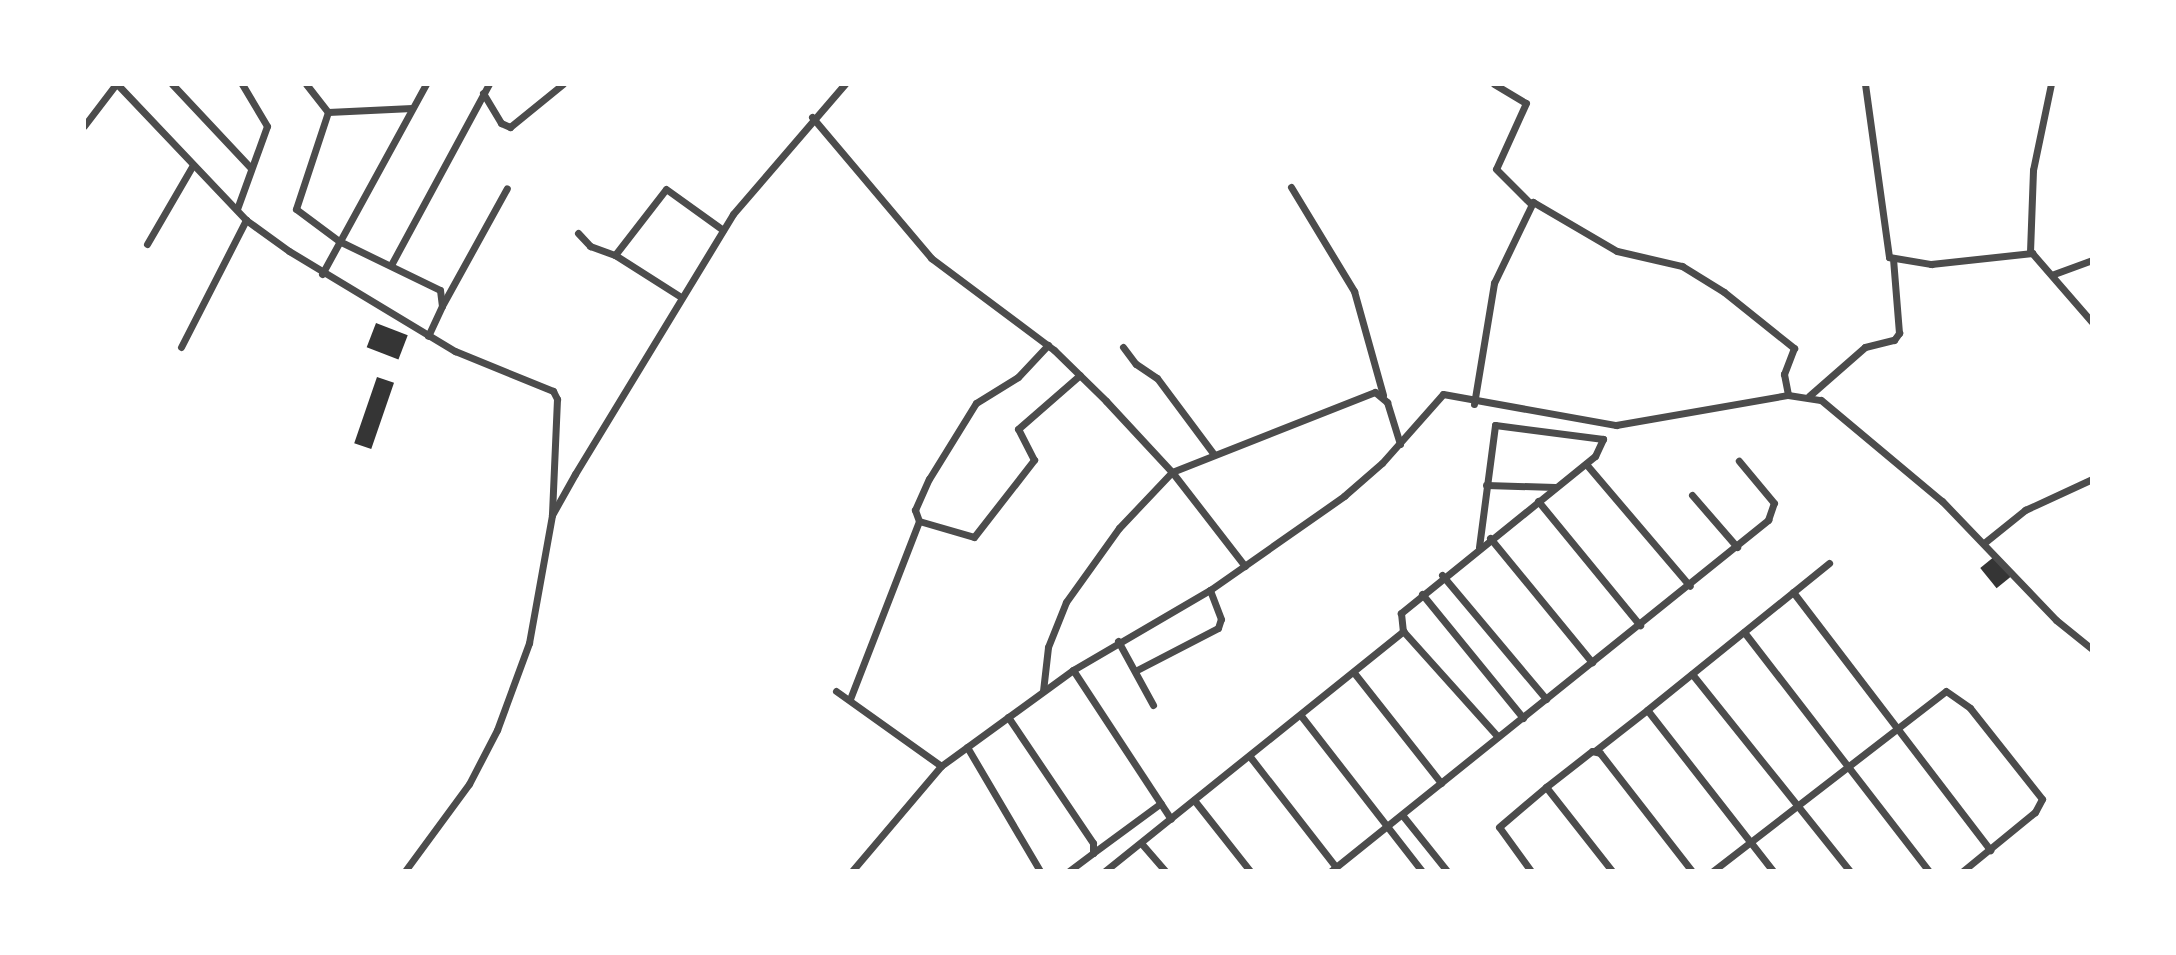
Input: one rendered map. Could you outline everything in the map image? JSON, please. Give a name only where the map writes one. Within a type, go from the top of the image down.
[{"type":"street","points":[[84,126],[117,84],[246,220],[322,274],[428,336],[554,394],[552,515],[529,643],[497,730],[469,784],[405,871]]},
{"type":"street","points":[[172,84],[251,168]]},
{"type":"street","points":[[237,209],[267,126],[242,84]]},
{"type":"street","points":[[306,84],[328,112]]},
{"type":"street","points":[[322,274],[426,84]]},
{"type":"street","points":[[486,86],[501,123],[513,126],[563,84]]},
{"type":"street","points":[[552,515],[723,230],[812,117],[845,84]]},
{"type":"street","points":[[1494,84],[1526,103],[1496,169],[1531,204],[1617,251],[1682,266],[1724,292],[1794,348],[1784,374],[1788,395]]},
{"type":"street","points":[[1809,396],[1865,347],[1894,340],[1899,333],[1893,259],[1884,236],[1865,84]]},
{"type":"street","points":[[2030,252],[2033,170],[2051,84]]},
{"type":"street","points":[[391,265],[486,86]]},
{"type":"street","points":[[328,112],[412,108]]},
{"type":"street","points":[[328,112],[295,207],[339,241],[439,289],[442,306]]},
{"type":"street","points":[[812,117],[931,258],[1048,345],[1080,375],[1172,472],[1245,566]]},
{"type":"street","points":[[147,244],[193,165]]},
{"type":"street","points":[[1291,187],[1354,291],[1400,444]]},
{"type":"street","points":[[428,336],[507,188]]},
{"type":"street","points":[[615,255],[666,189],[723,230]]},
{"type":"street","points":[[1474,404],[1489,300],[1531,204]]},
{"type":"street","points":[[181,347],[246,220]]},
{"type":"street","points":[[578,233],[590,246],[615,255],[681,297]]},
{"type":"street","points":[[1893,259],[1931,264],[2030,252],[2054,274],[2092,322]]},
{"type":"street","points":[[2054,274],[2092,260]]},
{"type":"street","points":[[850,699],[919,521],[916,507],[969,412],[986,395],[1018,377],[1048,345]]},
{"type":"street","points":[[1123,347],[1157,378],[1213,453]]},
{"type":"street","points":[[919,521],[974,537],[1034,460],[1018,429],[1080,375]]},
{"type":"street","points":[[852,871],[941,766],[1073,670],[1210,590],[1344,496],[1400,444],[1443,394],[1474,404],[1616,425],[1788,395],[1809,396],[1837,410],[1984,543],[2048,612],[2092,649]]},
{"type":"street","points":[[1043,691],[1048,647],[1066,602],[1119,528],[1172,472],[1350,400],[1383,395]]},
{"type":"street","points":[[1479,547],[1497,424],[1603,439],[1603,447],[1586,464],[1557,488],[1442,575],[1401,613],[1403,631],[1498,737]]},
{"type":"street","points":[[1251,758],[1334,869],[1690,586],[1776,512],[1772,500],[1739,461]]},
{"type":"street","points":[[1586,464],[1690,586]]},
{"type":"street","points":[[1984,543],[2025,510],[2092,479]]},
{"type":"street","points":[[1486,485],[1557,488]]},
{"type":"street","points":[[1692,495],[1737,547]]},
{"type":"street","points":[[1538,501],[1640,625]]},
{"type":"street","points":[[1490,538],[1592,662]]},
{"type":"street","points":[[1531,871],[1499,827],[1829,563]]},
{"type":"street","points":[[1442,575],[1546,699]]},
{"type":"street","points":[[1137,670],[1218,628],[1221,619],[1210,590]]},
{"type":"street","points":[[1793,592],[1990,850]]},
{"type":"street","points":[[1422,594],[1523,718]]},
{"type":"street","points":[[1105,871],[1302,717],[1403,631]]},
{"type":"street","points":[[1744,632],[1929,871]]},
{"type":"street","points":[[1118,641],[1137,670],[1153,705]]},
{"type":"street","points":[[1073,670],[1171,819]]},
{"type":"street","points":[[1355,674],[1441,783]]},
{"type":"street","points":[[1692,674],[1850,871]]},
{"type":"street","points":[[836,691],[941,766]]},
{"type":"street","points":[[1713,871],[1938,694],[1953,694],[2042,799],[2040,807],[1963,871]]},
{"type":"street","points":[[1647,710],[1773,871]]},
{"type":"street","points":[[1008,717],[1093,843],[1093,853]]},
{"type":"street","points":[[1302,717],[1422,871]]},
{"type":"street","points":[[967,747],[1040,871]]},
{"type":"street","points":[[1596,750],[1692,871]]},
{"type":"street","points":[[1546,787],[1612,871]]},
{"type":"street","points":[[1194,800],[1250,871]]},
{"type":"street","points":[[1069,871],[1161,803]]},
{"type":"street","points":[[1403,816],[1447,871]]},
{"type":"street","points":[[1141,843],[1165,871]]},
{"type":"building","points":[[376,323],[408,335],[398,359],[367,347]]},
{"type":"building","points":[[377,377],[394,383],[371,449],[354,443]]},
{"type":"building","points":[[1995,556],[2011,576],[1997,588],[1980,568]]}]
